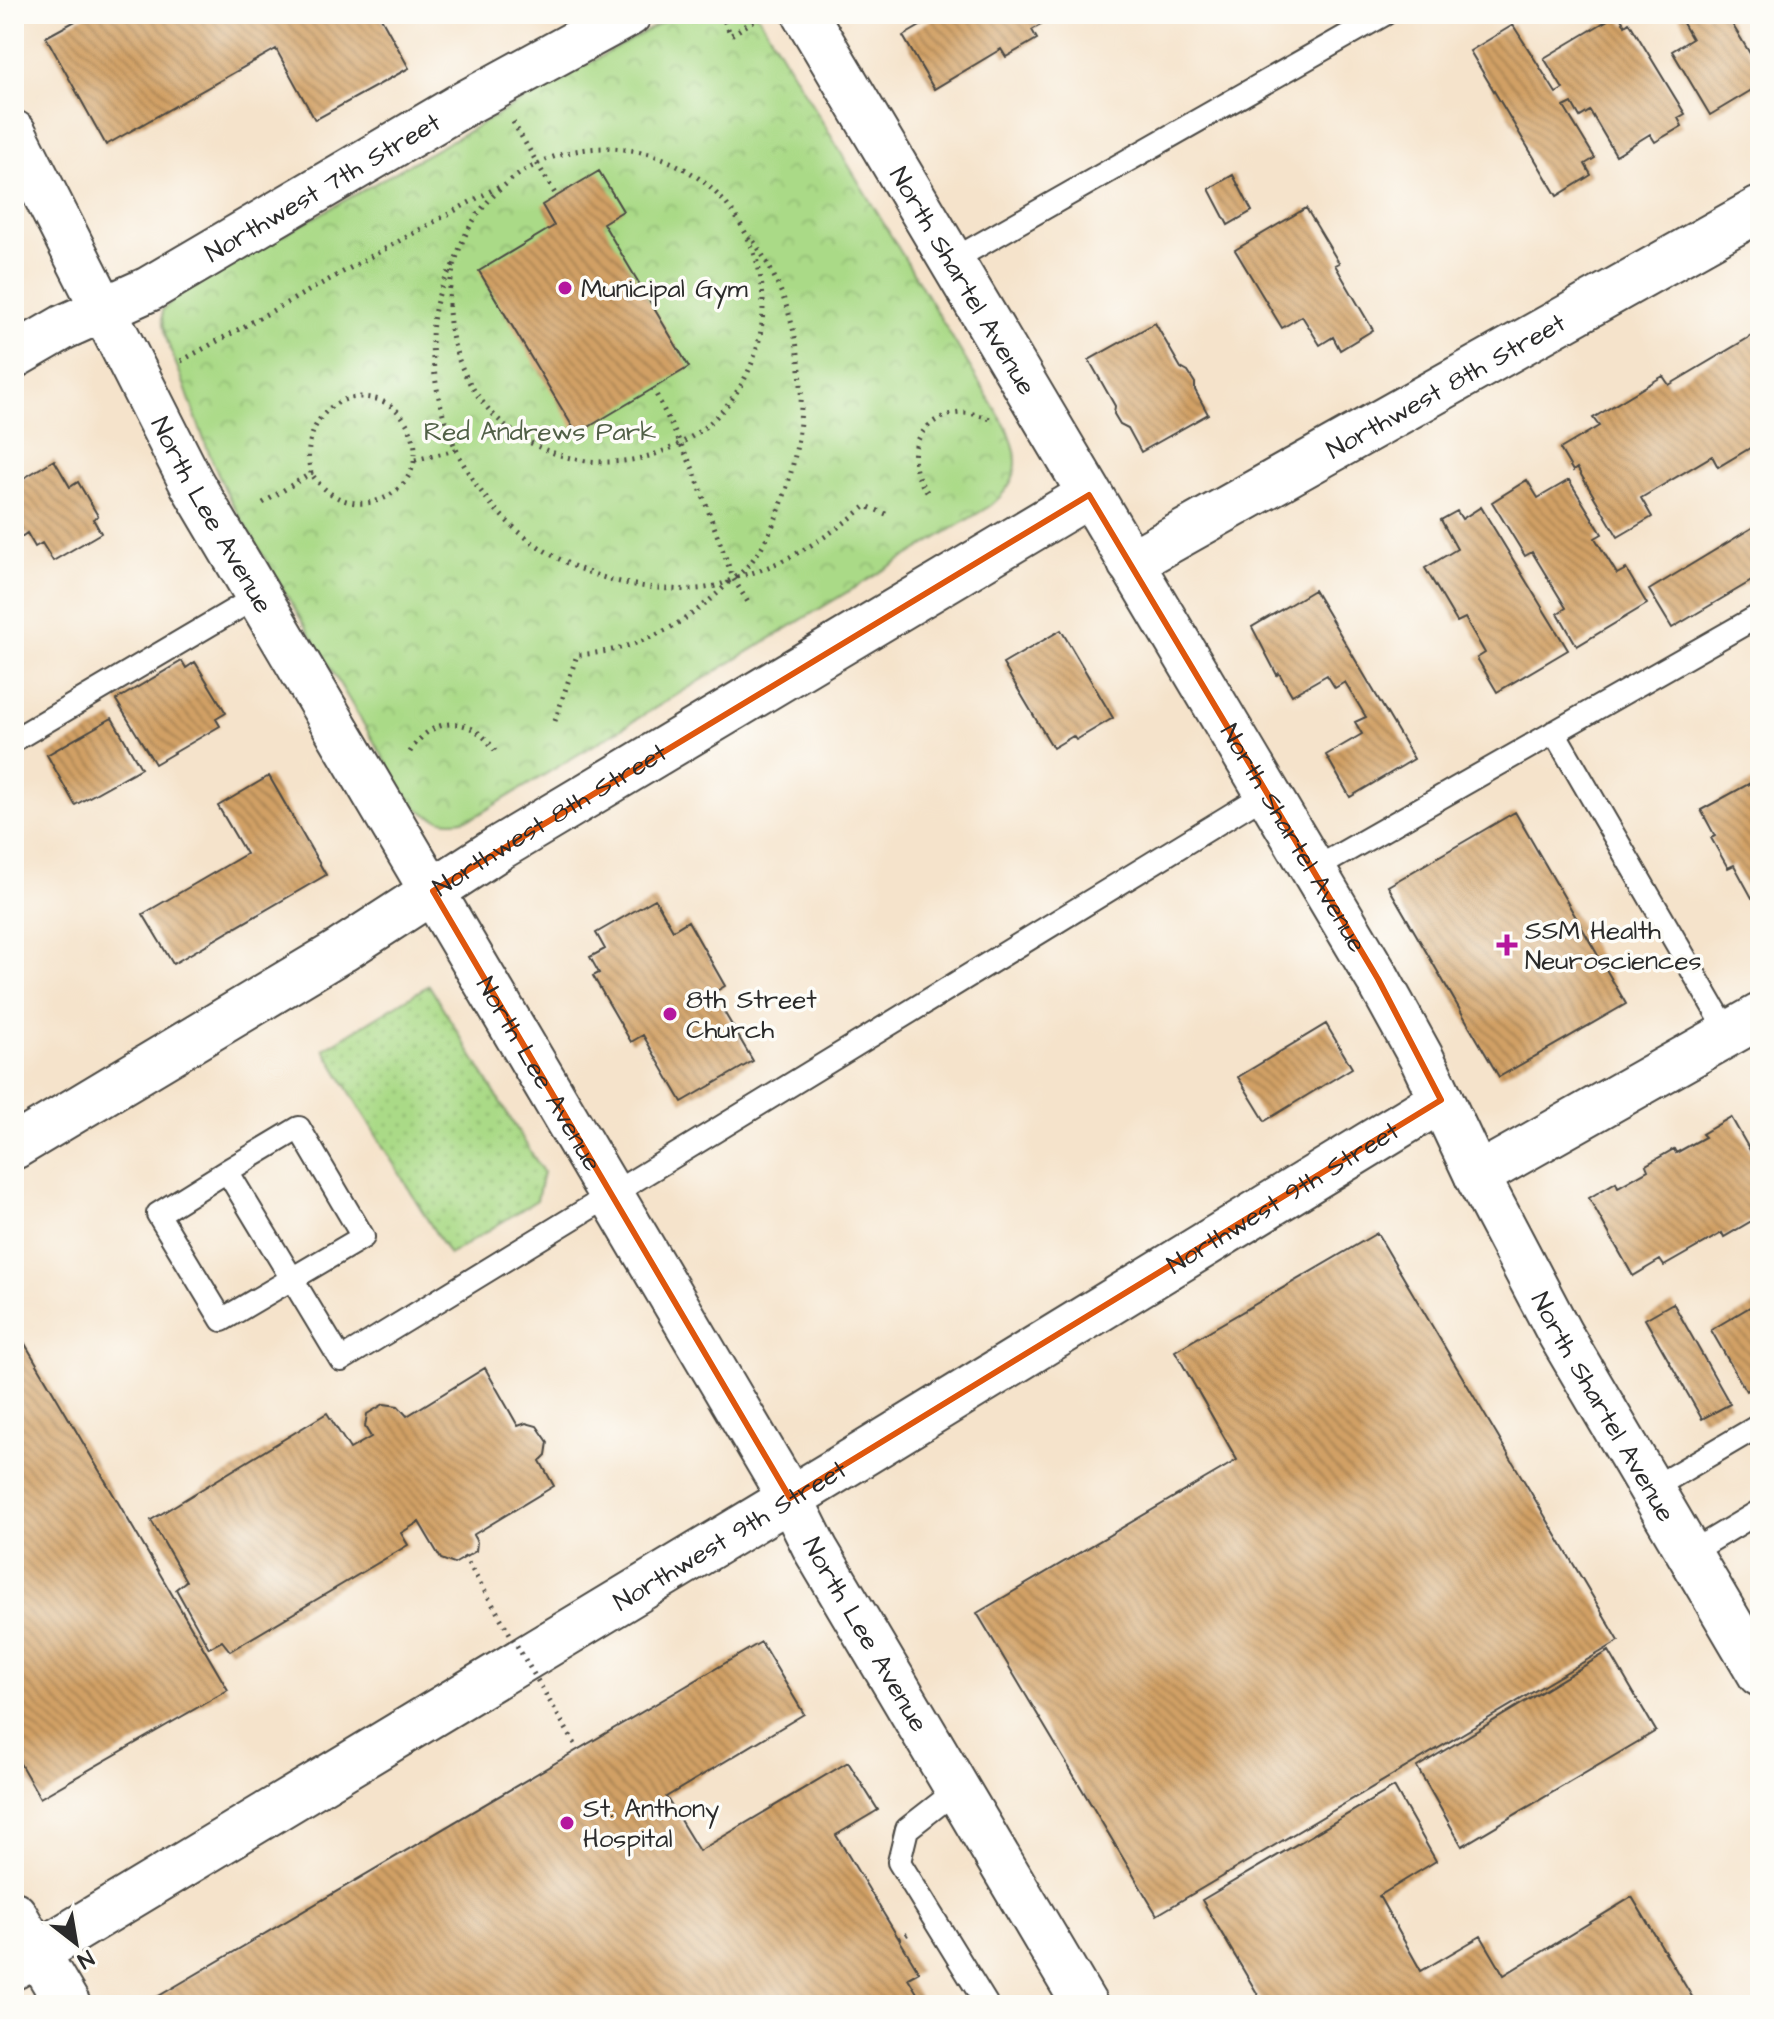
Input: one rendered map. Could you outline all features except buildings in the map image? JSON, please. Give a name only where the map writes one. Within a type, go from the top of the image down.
[{"type":"street","name":"Northwest 7th Street","points":[[14,356],[64,327],[149,289],[460,106],[629,14]]},
{"type":"street","name":"North Shartel Avenue","points":[[805,14],[1378,979],[1560,1334],[1690,1553],[1753,1647]]},
{"type":"street","name":"North Lee Avenue","points":[[14,133],[192,484],[1085,2005]]},
{"type":"street","name":"Northwest 8th Street","points":[[1130,563],[1760,209]]},
{"type":"street","name":"Northwest 8th Street","points":[[14,1147],[342,950],[526,832],[1089,495]]},
{"type":"street","points":[[1477,1176],[1744,1025]]},
{"type":"street","name":"Northwest 9th Street","points":[[26,1960],[1441,1100]]},
{"type":"street","points":[[14,1914],[26,1960],[68,2005]]},
{"type":"lane","points":[[951,261],[1385,14]]},
{"type":"lane","points":[[14,740],[258,596]]},
{"type":"lane","points":[[1313,870],[1760,615]]},
{"type":"lane","points":[[1554,732],[1744,1025]]},
{"type":"lane","points":[[227,1171],[341,1360],[1267,793]]},
{"type":"lane","points":[[299,1128],[363,1237],[222,1320],[158,1214],[227,1171],[299,1128]]},
{"type":"lane","points":[[1653,1488],[1760,1425]]},
{"type":"lane","points":[[1690,1553],[1760,1511]]},
{"type":"lane","points":[[957,1790],[907,1829],[899,1862],[987,2005]]},
{"type":"path","points":[[721,14],[731,35],[758,18]]},
{"type":"path","points":[[508,114],[557,197]]},
{"type":"path","points":[[555,721],[577,655],[621,650],[662,633],[701,607],[733,578],[744,568],[764,542],[782,502],[794,458],[801,414],[798,353],[788,307],[770,264],[726,203],[700,178],[656,155],[633,150],[584,149],[537,164],[505,185],[478,214],[438,292],[432,319],[431,348],[438,397],[447,429],[484,498],[501,516],[553,557],[584,573],[640,586],[682,589],[704,588],[733,578],[756,572],[796,552],[866,506],[891,516]]},
{"type":"path","points":[[181,361],[521,174]]},
{"type":"path","points":[[455,261],[450,286],[452,329],[463,367],[483,400],[511,429],[548,451],[602,462],[626,461],[682,444],[705,429],[724,410],[751,364],[762,311],[756,261],[747,232]]},
{"type":"path","points":[[653,388],[682,444],[733,578],[749,604]]},
{"type":"path","points":[[357,397],[373,398],[388,404],[413,433],[413,469],[402,485],[369,505],[349,504],[320,485],[311,473],[307,459],[308,442],[314,425],[326,411],[357,397]]},
{"type":"path","points":[[927,492],[918,480],[913,457],[920,436],[928,426],[957,413],[971,413],[990,419]]},
{"type":"path","points":[[414,461],[456,450]]},
{"type":"path","points":[[263,503],[311,473]]},
{"type":"path","points":[[410,752],[417,741],[437,726],[463,725],[485,736],[497,755]]},
{"type":"path","points":[[464,1556],[578,1749]]},
{"type":"highlighted area","points":[[1089,495],[1378,979],[1441,1100],[790,1498],[433,891]]},
{"type":"green space","name":"Red Andrews Park","points":[[677,14],[756,14],[760,18],[1006,427],[1015,450],[1015,470],[1007,488],[990,506],[476,816],[458,821],[442,820],[426,814],[410,802],[233,505],[211,458],[168,344],[162,310],[183,291]]},
{"type":"green space","points":[[429,985],[543,1172],[537,1200],[449,1255],[324,1049]]},
{"type":"place","name":"Municipal Gym","points":[[565,288]]},
{"type":"place","name":"SSM Health Neurosciences","points":[[1507,945]]},
{"type":"place","name":"8th Street Church","points":[[670,1014]]},
{"type":"place","name":"St. Anthony Hospital","points":[[567,1823]]}]
